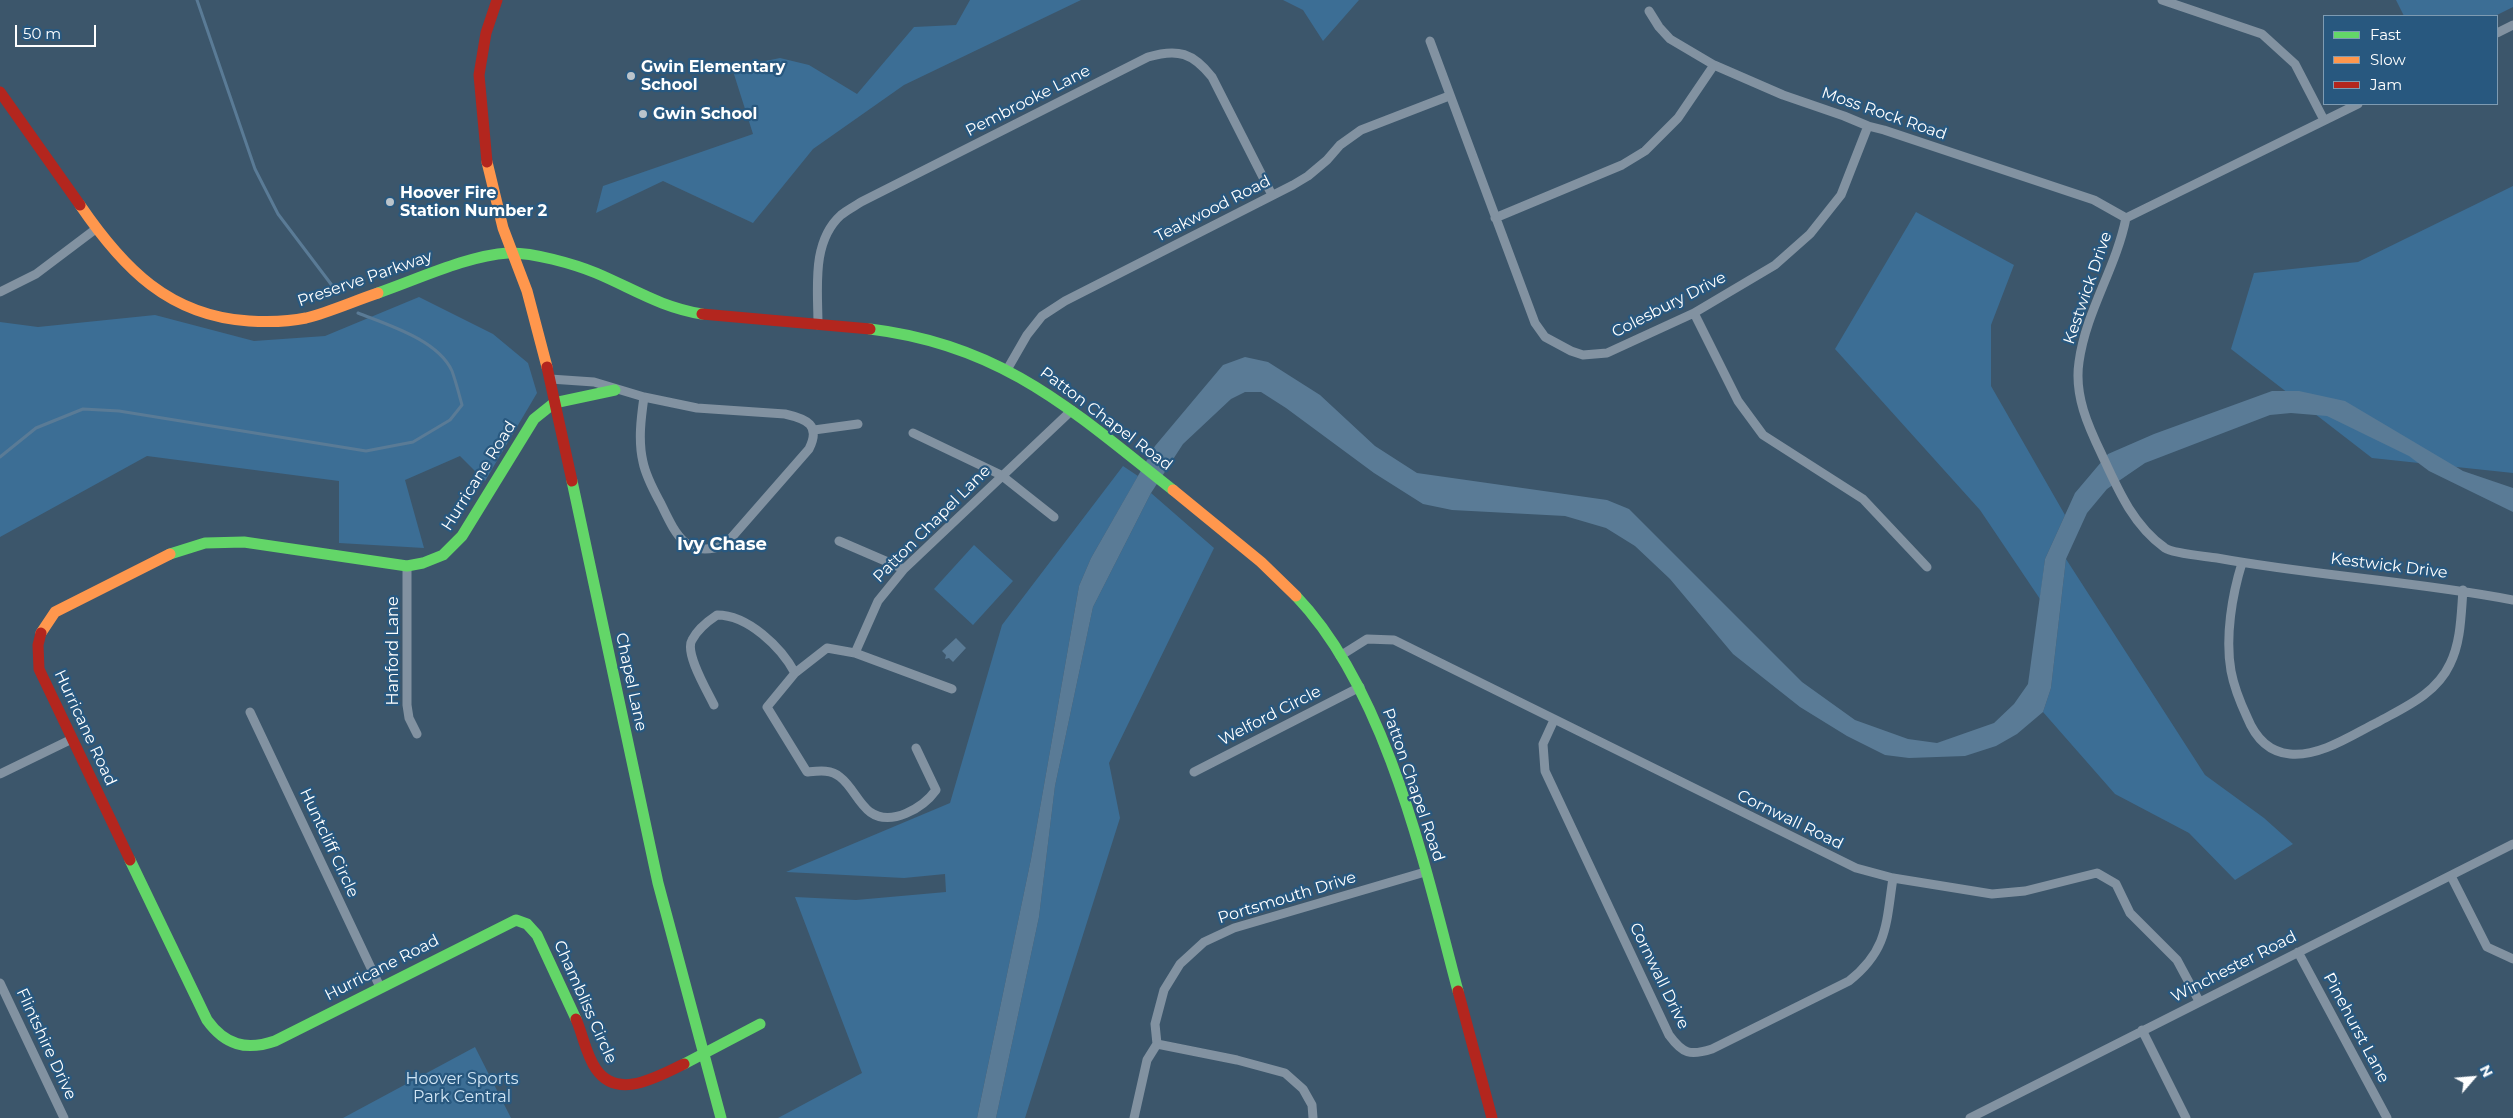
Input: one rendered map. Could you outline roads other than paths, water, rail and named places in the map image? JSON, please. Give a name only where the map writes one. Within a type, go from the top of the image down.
[{"type":"street","points":[[497,0],[486,33],[479,75],[481,111],[486,159],[503,228],[513,253]]},
{"type":"street","points":[[2162,0],[2262,34],[2295,64],[2324,120]]},
{"type":"street","name":"Moss Rock Road","points":[[1649,11],[1659,27],[1670,39],[1714,65],[1783,95],[1868,126],[2094,200],[2126,218]]},
{"type":"street","points":[[2498,32],[2513,25]]},
{"type":"street","name":"Colesbury Drive","points":[[1430,41],[1535,323],[1545,337],[1557,346],[1583,355],[1607,353],[1694,313],[1775,265],[1810,234],[1841,195],[1868,126]]},
{"type":"street","name":"Pembrooke Lane","points":[[818,325],[818,262],[822,244],[828,232],[841,215],[861,202],[1156,55],[1178,52],[1188,55],[1204,66],[1220,91],[1272,196]]},
{"type":"street","points":[[1495,218],[1622,165],[1645,151],[1678,118],[1714,65]]},
{"type":"street","name":"Preserve Parkway","points":[[0,92],[96,228],[123,262],[140,278],[161,293],[200,313],[252,323],[285,322],[306,318],[482,257],[513,253]]},
{"type":"street","name":"Teakwood Road","points":[[1008,368],[1027,335],[1042,316],[1066,301],[1308,176],[1327,160],[1340,144],[1361,130],[1449,96]]},
{"type":"street","name":"Kestwick Drive","points":[[2356,105],[2126,218],[2121,244],[2089,321],[2078,362],[2078,397],[2097,446],[2122,498],[2144,529],[2166,550],[2242,563],[2462,590],[2513,600]]},
{"type":"street","points":[[0,292],[36,274],[96,228]]},
{"type":"street","name":"Patton Chapel Road","points":[[513,253],[590,271],[652,301],[682,310],[758,321],[883,330],[920,337],[967,350],[1008,368],[1072,410],[1176,493],[1289,588],[1320,625],[1360,687],[1385,742],[1425,872],[1492,1118]]},
{"type":"street","name":"Chapel Lane","points":[[513,253],[527,291],[550,379],[658,883],[721,1118]]},
{"type":"street","points":[[1694,313],[1738,401],[1764,435],[1863,499],[1927,567]]},
{"type":"street","points":[[550,379],[564,378],[594,382],[615,390],[697,408],[785,414],[799,417],[808,422],[814,430],[814,438],[809,449],[725,545],[714,549],[694,548],[686,544],[673,529],[643,462],[640,426],[644,397]]},
{"type":"street","points":[[554,403],[615,390]]},
{"type":"street","name":"Hurricane Road","points":[[524,921],[516,920],[504,925],[263,1046],[251,1048],[225,1041],[207,1020],[39,669],[36,650],[44,622],[55,612],[71,602],[165,555],[205,543],[244,542],[408,566],[423,563],[443,555],[462,536],[534,419],[554,403]]},
{"type":"street","name":"Patton Chapel Lane","points":[[855,653],[878,601],[904,569],[1001,475],[1072,410]]},
{"type":"street","points":[[814,430],[858,424]]},
{"type":"street","points":[[913,433],[1001,475],[1054,517]]},
{"type":"street","points":[[839,541],[904,569]]},
{"type":"street","points":[[2242,563],[2236,580],[2229,650],[2236,693],[2254,732],[2270,748],[2291,754],[2302,754],[2340,741],[2421,699],[2450,665],[2457,646],[2462,590]]},
{"type":"street","name":"Hanford Lane","points":[[408,566],[407,705],[409,718],[417,734]]},
{"type":"street","points":[[714,705],[694,665],[690,647],[691,640],[717,615],[725,615],[754,629],[786,656],[795,672]]},
{"type":"street","name":"Cornwall Road","points":[[1340,656],[1367,639],[1394,640],[1840,862],[1894,878],[1992,894],[2025,891],[2097,873],[2116,884],[2130,913],[2177,960],[2199,1001]]},
{"type":"street","points":[[916,748],[936,790],[930,799],[901,816],[882,818],[870,811],[840,776],[822,770],[807,772],[767,707],[795,672],[827,648],[855,653],[952,689]]},
{"type":"street","name":"Welford Circle","points":[[1194,772],[1360,687]]},
{"type":"street","name":"Huntcliff Circle","points":[[250,712],[380,987]]},
{"type":"street","name":"Cornwall Drive","points":[[1554,720],[1543,744],[1545,771],[1669,1035],[1686,1052],[1698,1053],[1712,1049],[1849,981],[1866,967],[1883,939],[1894,878]]},
{"type":"street","points":[[0,774],[72,739]]},
{"type":"street","name":"Winchester Road","points":[[1970,1118],[2513,844]]},
{"type":"street","name":"Portsmouth Drive","points":[[1134,1118],[1147,1060],[1157,1044],[1155,1024],[1164,990],[1180,964],[1204,942],[1234,928],[1425,872]]},
{"type":"street","points":[[2450,876],[2487,947],[2513,959]]},
{"type":"street","name":"Chambliss Circle","points":[[524,921],[531,926],[539,939],[577,1022],[594,1068],[603,1078],[615,1084],[636,1085],[684,1064],[703,1052],[760,1024]]},
{"type":"street","name":"Pinehurst Lane","points":[[2298,952],[2387,1118]]},
{"type":"street","name":"Flintshire Drive","points":[[0,983],[64,1118]]},
{"type":"street","points":[[2142,1030],[2186,1118]]},
{"type":"street","points":[[1157,1044],[1237,1060],[1285,1073],[1303,1089],[1312,1105],[1313,1118]]},
{"type":"waterway","points":[[197,0],[255,169],[278,214],[337,292]]},
{"type":"waterway","points":[[0,457],[36,428],[83,409],[119,411],[366,451],[413,442],[450,420],[462,405],[452,371],[445,360],[424,342],[397,328],[358,313]]},
{"type":"place","name":"Gwin Elementary School","points":[[631,76]]},
{"type":"place","name":"Gwin School","points":[[643,114]]},
{"type":"place","name":"Hoover Fire Station Number 2","points":[[390,202]]},
{"type":"district","name":"Ivy Chase","points":[[722,545]]},
{"type":"park label","name":"Hoover Sports Park Central","points":[[462,1088]]}]
